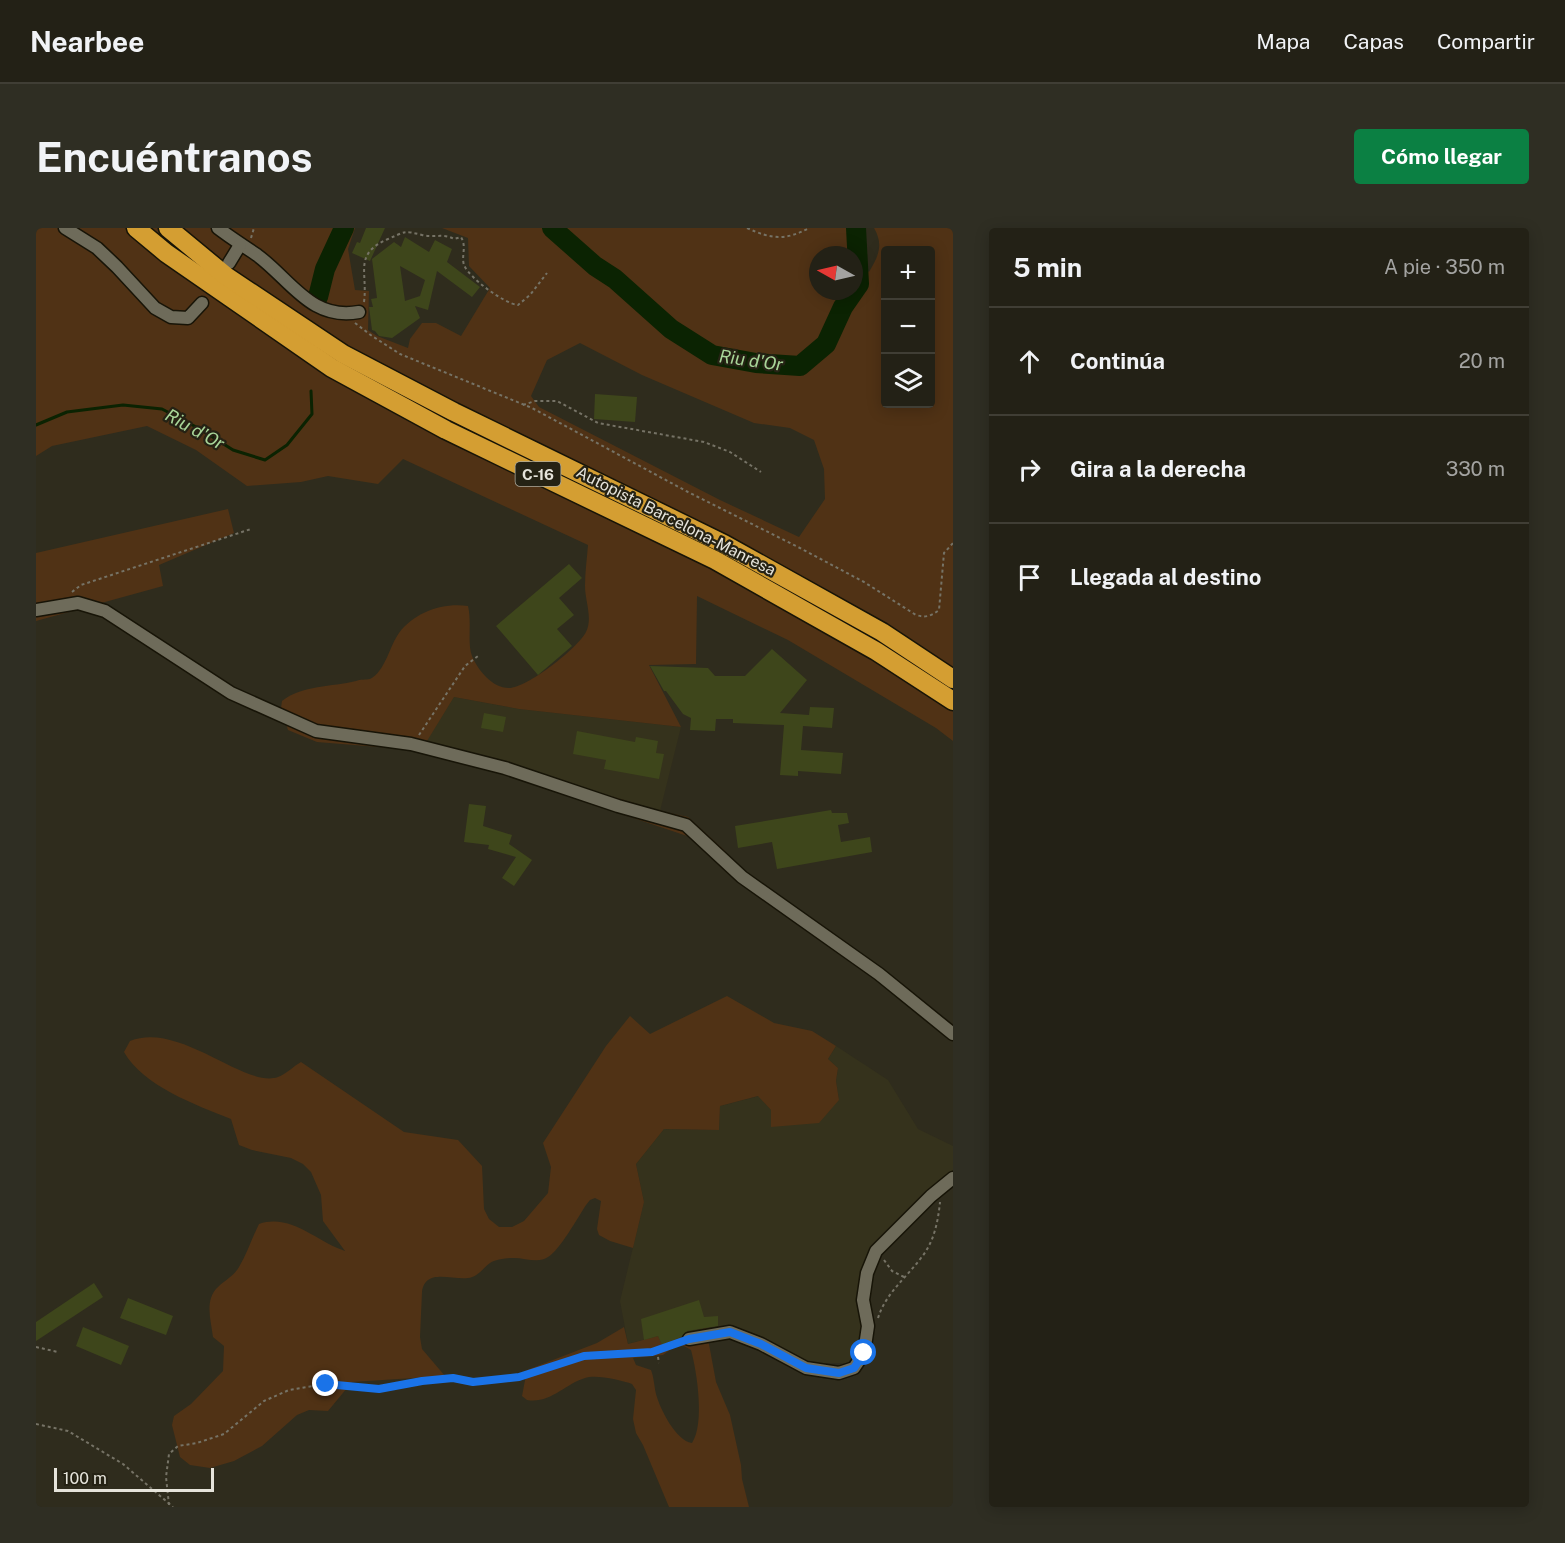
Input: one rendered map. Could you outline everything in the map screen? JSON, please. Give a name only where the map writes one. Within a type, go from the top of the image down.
[{"type":"highway","name":"Autopista Barcelona-Manresa","points":[[136,228],[166,254],[332,368],[455,434],[715,560],[876,651],[953,701]]},
{"type":"highway","name":"Autopista Barcelona-Manresa","points":[[168,228],[226,276],[343,354],[454,412],[724,544],[882,632],[953,679]]},
{"type":"street","points":[[64,228],[97,248],[155,309],[171,317],[188,318],[202,303]]},
{"type":"street","points":[[218,228],[257,255],[307,301],[325,311],[353,313]]},
{"type":"street","points":[[229,263],[240,245]]},
{"type":"street","points":[[36,610],[78,603],[105,611],[231,693],[316,730],[411,744],[505,768],[618,806],[686,825],[742,877],[879,974],[953,1034]]},
{"type":"street","points":[[689,1339],[730,1332],[761,1344],[806,1368],[839,1373],[854,1368],[864,1353],[866,1342],[868,1326],[863,1300],[867,1273],[879,1249],[953,1178]]},
{"type":"path","points":[[747,228],[762,235],[783,239],[809,228]]},
{"type":"path","points":[[365,291],[365,262],[371,248],[407,231],[424,236],[450,236],[454,239],[461,237],[464,244],[466,268],[493,292],[513,304],[518,305],[525,301],[547,273]]},
{"type":"path","points":[[353,313],[358,327],[400,354],[523,405],[864,582],[916,615],[932,616],[939,610],[944,553],[953,543]]},
{"type":"path","points":[[523,405],[535,401],[557,401],[598,423],[704,442],[730,452],[761,472]]},
{"type":"path","points":[[67,605],[69,594],[81,585],[251,529]]},
{"type":"path","points":[[411,744],[424,729],[465,666],[478,656]]},
{"type":"path","points":[[866,1342],[873,1333],[887,1297],[921,1259],[930,1245],[936,1227],[942,1187]]},
{"type":"path","points":[[879,1249],[886,1265],[904,1277]]},
{"type":"path","points":[[171,1506],[166,1477],[169,1454],[178,1446],[197,1443],[224,1434],[264,1401],[289,1390],[326,1384],[379,1389],[453,1378],[473,1382],[519,1377],[584,1356],[618,1356],[657,1351],[689,1339]]},
{"type":"path","points":[[36,1347],[58,1352]]},
{"type":"path","points":[[657,1351],[659,1363]]},
{"type":"path","points":[[36,1424],[68,1431],[123,1464],[171,1506]]},
{"type":"shaded area","points":[[36,228],[355,228],[348,249],[355,290],[369,291],[368,330],[408,348],[410,339],[422,323],[436,323],[461,336],[490,288],[469,266],[468,238],[442,228],[853,228],[853,246],[809,246],[809,300],[863,300],[863,266],[869,272],[877,256],[879,245],[874,228],[953,228],[953,741],[936,728],[788,640],[697,596],[696,664],[649,665],[681,727],[519,709],[454,697],[427,741],[660,811],[688,817],[725,851],[716,859],[696,839],[500,773],[404,749],[317,742],[288,730],[281,708],[282,701],[308,689],[370,679],[375,676],[380,671],[399,633],[413,619],[430,610],[449,606],[468,606],[472,656],[482,672],[497,685],[509,688],[517,686],[528,682],[551,666],[581,639],[588,627],[589,615],[585,586],[588,545],[403,459],[378,484],[328,476],[301,482],[247,486],[196,450],[147,426],[52,446],[36,456]],"holes":[[[580,343],[642,375],[754,423],[790,428],[814,440],[824,469],[825,499],[799,537],[720,500],[539,407],[531,396],[547,360]]]},
{"type":"shaded area","points":[[228,509],[234,533],[159,565],[163,586],[36,621],[36,553]]},
{"type":"shaded area","points":[[454,697],[519,709],[681,727],[660,811],[426,741]]},
{"type":"shaded area","points":[[727,996],[774,1023],[812,1031],[836,1046],[828,1059],[838,1068],[836,1081],[839,1100],[819,1123],[771,1127],[771,1110],[758,1096],[720,1106],[719,1130],[664,1129],[636,1164],[644,1202],[633,1248],[599,1235],[597,1229],[601,1201],[595,1198],[586,1205],[558,1248],[544,1259],[501,1259],[490,1263],[472,1277],[440,1277],[428,1280],[422,1292],[420,1337],[422,1349],[445,1376],[352,1382],[328,1411],[309,1410],[297,1415],[262,1446],[234,1461],[210,1468],[190,1465],[180,1457],[172,1425],[174,1416],[191,1404],[223,1371],[224,1346],[213,1337],[211,1298],[218,1287],[239,1267],[259,1224],[282,1222],[293,1225],[345,1251],[323,1221],[321,1195],[311,1172],[303,1164],[291,1158],[239,1145],[231,1119],[172,1093],[144,1075],[124,1052],[130,1041],[149,1037],[170,1040],[248,1074],[264,1078],[278,1077],[301,1062],[404,1132],[458,1140],[482,1166],[484,1209],[489,1219],[499,1227],[512,1227],[524,1221],[548,1193],[551,1167],[543,1143],[606,1046],[630,1016],[650,1034]]},
{"type":"shaded area","points":[[836,1046],[888,1080],[918,1129],[953,1146],[953,1170],[914,1206],[868,1257],[857,1306],[864,1329],[862,1340],[848,1363],[812,1363],[755,1335],[726,1326],[706,1328],[662,1345],[658,1336],[628,1344],[620,1301],[644,1202],[636,1164],[664,1129],[719,1130],[720,1106],[759,1096],[771,1110],[839,1100],[836,1081],[838,1068],[828,1059]]},
{"type":"shaded area","points":[[624,1327],[628,1344],[658,1336],[662,1344],[706,1328],[716,1382],[730,1415],[749,1507],[669,1507],[636,1433],[633,1419],[636,1390],[632,1384],[608,1378],[589,1377],[543,1399],[527,1400],[522,1396],[527,1370],[597,1343]],"holes":[[[676,1345],[691,1350],[699,1398],[698,1424],[692,1443],[680,1437],[665,1416],[656,1394],[651,1370],[636,1365],[633,1358],[663,1355]]]},
{"type":"building","points":[[366,228],[385,228],[370,261],[352,253],[357,242],[360,243]]},
{"type":"building","points":[[405,237],[429,252],[435,240],[452,249],[447,262],[480,287],[472,297],[437,271],[428,310],[415,306],[420,318],[392,338],[379,336],[372,330],[369,307],[373,307],[371,299],[377,298],[372,259],[394,242],[401,247]],"holes":[[[400,266],[425,280],[420,296],[405,301]]]},
{"type":"building","points":[[595,394],[637,397],[635,422],[594,419]]},
{"type":"building","points":[[569,564],[582,578],[559,598],[574,615],[557,629],[572,646],[538,675],[496,626]]},
{"type":"building","points":[[772,649],[807,680],[780,713],[809,715],[810,707],[834,708],[832,728],[803,726],[801,750],[843,753],[841,774],[798,771],[798,776],[780,775],[784,725],[733,723],[733,719],[716,719],[715,731],[690,730],[691,718],[683,714],[664,691],[650,666],[708,668],[715,676],[745,676]]},
{"type":"building","points":[[484,713],[506,717],[503,732],[481,728]]},
{"type":"building","points":[[577,731],[635,742],[636,737],[658,741],[656,753],[664,754],[659,779],[604,769],[606,760],[573,754]]},
{"type":"building","points":[[469,804],[486,806],[483,826],[512,835],[509,844],[532,860],[514,886],[502,878],[516,857],[488,849],[489,845],[464,842]]},
{"type":"building","points":[[831,810],[832,813],[847,813],[849,823],[838,825],[841,842],[870,837],[872,852],[777,869],[772,842],[738,848],[735,826]]},
{"type":"building","points":[[94,1283],[103,1297],[36,1341],[36,1322]]},
{"type":"building","points":[[128,1298],[173,1316],[166,1335],[120,1318]]},
{"type":"building","points":[[699,1300],[704,1317],[718,1316],[718,1326],[687,1331],[681,1337],[662,1345],[658,1336],[644,1340],[641,1319]]},
{"type":"building","points":[[83,1327],[129,1346],[121,1365],[76,1346]]},
{"type":"waterway","name":"Riu d'Or","points":[[318,297],[325,269],[344,228]]},
{"type":"waterway","name":"Riu d'Or","points":[[552,228],[595,266],[615,279],[671,329],[712,355],[756,363],[800,366],[826,344],[843,307],[859,284],[856,228]]},
{"type":"waterway","name":"Riu d'Or","points":[[36,425],[67,412],[123,405],[162,409],[233,450],[265,460],[287,445],[312,414],[311,391]]},
{"type":"route","points":[[326,1384],[379,1389],[453,1378],[473,1382],[519,1377],[584,1356],[618,1356],[652,1352],[689,1339],[730,1332],[761,1344],[806,1368],[839,1373],[854,1368],[864,1353]]}]
